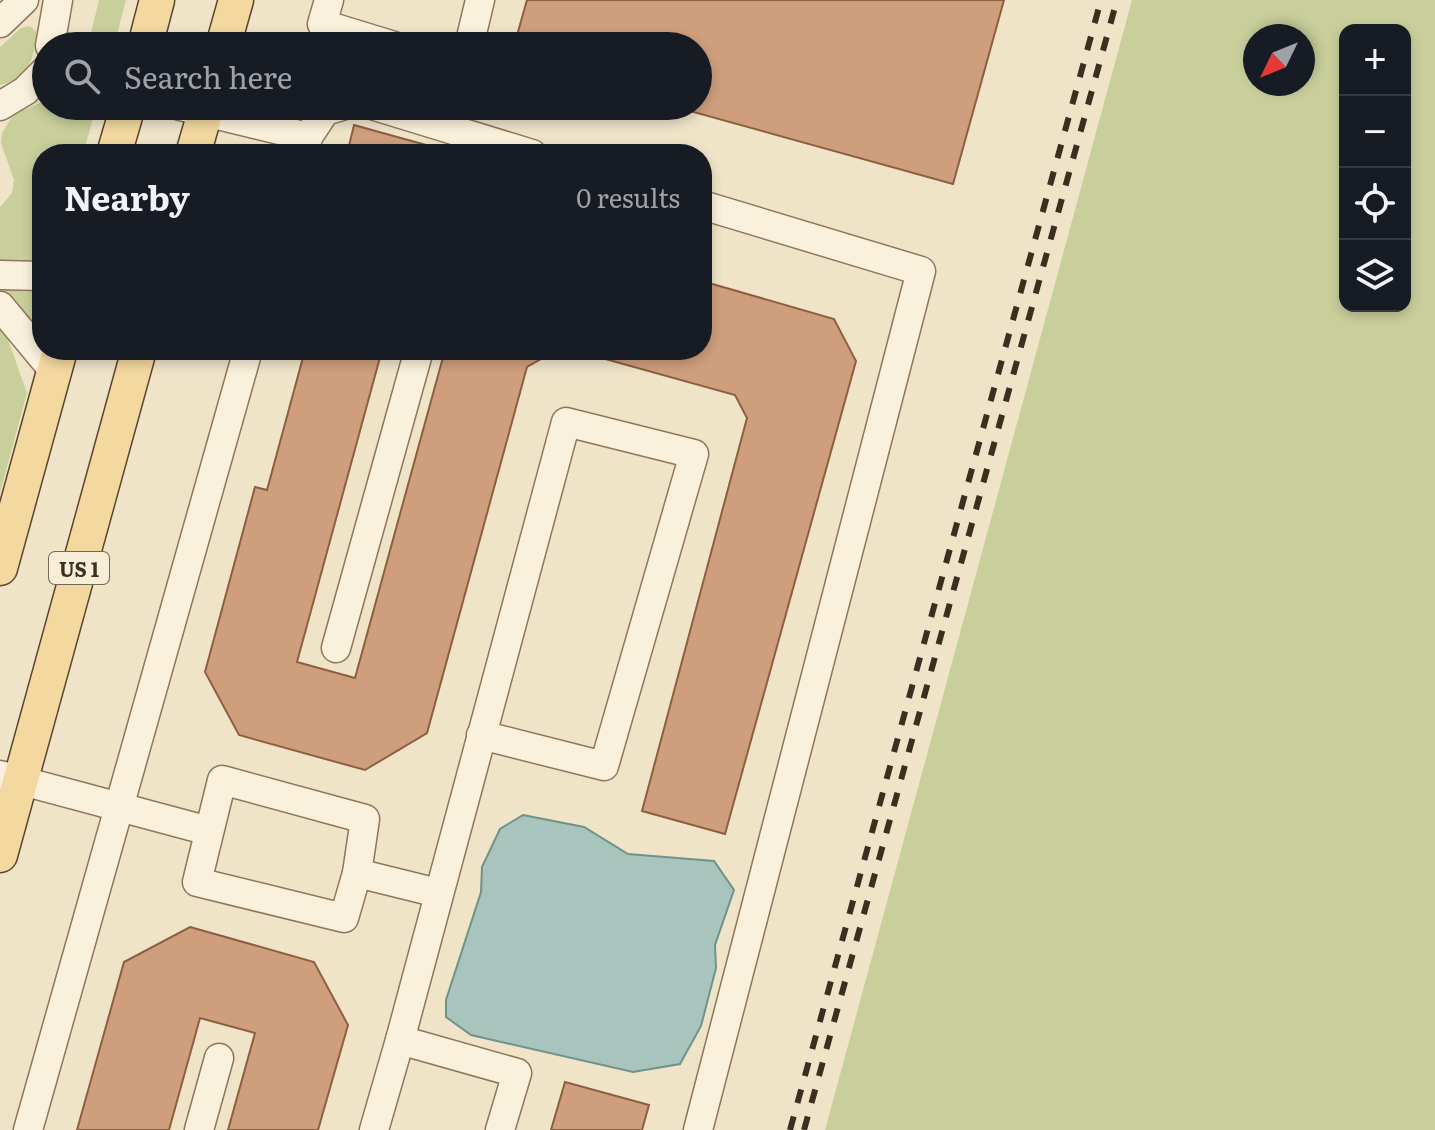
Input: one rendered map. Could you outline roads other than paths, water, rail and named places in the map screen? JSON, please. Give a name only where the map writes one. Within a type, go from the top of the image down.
[{"type":"main road","points":[[149,32],[157,0]]},
{"type":"main road","points":[[227,32],[236,0]]},
{"type":"main road","points":[[117,144],[124,120]]},
{"type":"main road","points":[[194,144],[196,120]]},
{"type":"main road","name":"US 1","points":[[0,855],[10,777],[136,360]]},
{"type":"main road","points":[[2,551],[57,361]]},
{"type":"lane","points":[[0,23],[24,0]]},
{"type":"lane","points":[[52,32],[58,0]]},
{"type":"lane","points":[[329,0],[322,24],[348,32]]},
{"type":"lane","points":[[472,32],[480,0]]},
{"type":"lane","points":[[0,106],[32,85]]},
{"type":"lane","points":[[231,120],[299,144]]},
{"type":"lane","points":[[306,144],[320,120]]},
{"type":"lane","points":[[410,120],[471,144]]},
{"type":"lane","points":[[698,1130],[921,271],[712,208]]},
{"type":"lane","points":[[0,275],[32,276]]},
{"type":"lane","points":[[0,306],[32,337]]},
{"type":"lane","points":[[28,1130],[245,360]]},
{"type":"lane","points":[[336,648],[416,360]]},
{"type":"lane","points":[[374,1130],[400,1040],[438,893],[566,422],[694,454],[604,766],[481,735]]},
{"type":"lane","points":[[10,777],[209,831]]},
{"type":"lane","points":[[222,780],[365,819],[357,873],[344,918],[197,882],[222,780]]},
{"type":"lane","points":[[357,873],[438,893]]},
{"type":"lane","points":[[400,1040],[517,1073],[500,1130]]},
{"type":"lane","points":[[199,1130],[219,1058]]},
{"type":"water","points":[[523,815],[584,827],[628,854],[714,861],[734,890],[715,945],[716,968],[701,1026],[680,1064],[633,1072],[471,1035],[446,1017],[446,1000],[481,892],[482,867],[500,829]]},
{"type":"railway","points":[[790,1130],[1101,0]]},
{"type":"railway","points":[[804,1130],[1117,0]]}]
